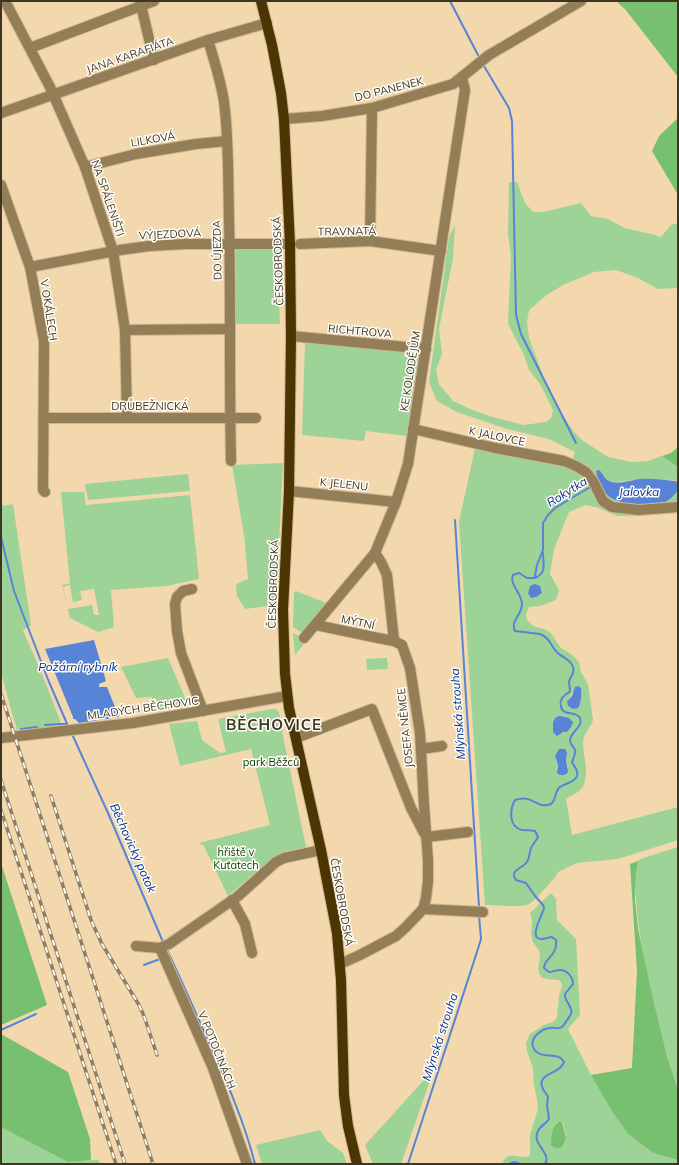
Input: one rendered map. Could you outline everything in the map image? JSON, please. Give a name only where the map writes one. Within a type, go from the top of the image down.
[{"type":"main road","name":"ČESKOBRODSKÁ","points":[[261,1],[278,70],[284,119],[295,244],[291,336],[289,491],[283,610],[284,664],[287,696],[321,850],[337,934],[340,964],[344,1095],[348,1126],[356,1164]]},
{"type":"street","name":"NA SPÁLENIŠTI","points":[[5,1],[54,94],[86,168],[113,251],[125,330],[127,418]]},
{"type":"street","points":[[30,48],[141,3],[154,1]]},
{"type":"street","name":"DO PANENEK","points":[[284,119],[322,116],[372,108],[453,84],[489,55],[581,1]]},
{"type":"street","points":[[141,3],[154,60]]},
{"type":"street","name":"JANA KARAFIÁTA","points":[[1,113],[208,40],[267,23]]},
{"type":"street","name":"DO ÚJEZDA","points":[[208,40],[217,70],[224,102],[227,141],[230,245],[231,461]]},
{"type":"street","name":"KE KOLODĚJŮM","points":[[304,638],[374,553],[396,502],[408,464],[465,90],[462,78]]},
{"type":"street","points":[[370,241],[372,108]]},
{"type":"street","name":"LILKOVÁ","points":[[86,168],[136,154],[196,144],[227,141]]},
{"type":"street","name":"V OKÁLECH","points":[[1,185],[30,267],[44,341],[43,491]]},
{"type":"street","name":"TRAVNATÁ","points":[[295,244],[370,241],[441,251]]},
{"type":"street","name":"VÝJEZDOVÁ","points":[[30,267],[113,251],[149,246],[185,244],[295,244]]},
{"type":"street","points":[[125,330],[230,329]]},
{"type":"street","name":"RICHTROVA","points":[[291,336],[426,349]]},
{"type":"street","name":"DRŮBEŽNICKÁ","points":[[44,418],[256,418]]},
{"type":"street","name":"K JALOVCE","points":[[413,428],[495,448],[564,461],[586,472],[593,481],[603,501],[607,505],[618,508],[639,510],[678,507]]},
{"type":"street","name":"K JELENU","points":[[289,491],[396,502]]},
{"type":"street","points":[[374,553],[381,562],[387,575],[394,641]]},
{"type":"street","points":[[192,589],[183,591],[177,597],[175,604],[177,631],[181,653],[203,711]]},
{"type":"street","name":"MÝTNÍ","points":[[316,625],[394,641]]},
{"type":"street","name":"JOSEFA NĚMCE","points":[[394,641],[402,645],[410,668],[420,733],[428,860],[428,881],[423,909]]},
{"type":"street","name":"MLADÝCH BĚCHOVIC","points":[[1,738],[133,723],[287,696]]},
{"type":"street","points":[[296,738],[372,709],[411,808],[426,837],[468,832]]},
{"type":"street","points":[[421,749],[442,746]]},
{"type":"street","points":[[136,946],[164,946],[237,897],[276,862],[284,858],[321,850]]},
{"type":"street","points":[[232,900],[244,924],[252,953]]},
{"type":"street","points":[[340,964],[396,936],[423,909],[483,912]]},
{"type":"street","name":"V POTOČINÁCH","points":[[164,946],[213,1068],[247,1164]]},
{"type":"green space","points":[[616,1],[678,1],[678,77],[625,9]]},
{"type":"green space","points":[[678,118],[678,195],[652,151],[659,136]]},
{"type":"green space","points":[[509,182],[517,182],[525,203],[533,212],[543,212],[581,203],[591,216],[608,219],[625,228],[661,237],[671,225],[678,223],[678,288],[658,289],[638,278],[616,270],[594,272],[563,285],[548,294],[529,310],[527,322],[529,338],[543,376],[562,414],[574,432],[582,440],[608,457],[632,462],[648,461],[662,456],[678,467],[678,486],[675,480],[641,479],[616,482],[609,481],[604,478],[601,472],[596,472],[600,486],[678,490],[678,513],[617,516],[599,508],[586,505],[569,512],[554,549],[550,574],[559,590],[556,600],[540,606],[529,607],[526,614],[527,620],[533,626],[551,633],[560,647],[579,662],[581,672],[588,684],[593,720],[583,739],[586,778],[581,789],[566,799],[572,835],[678,807],[678,840],[618,859],[577,863],[558,872],[547,887],[532,902],[525,905],[514,906],[485,905],[459,522],[475,448],[570,466],[575,452],[549,439],[507,429],[457,412],[437,401],[429,382],[449,237],[455,225],[453,258],[439,329],[442,354],[436,370],[439,384],[453,401],[489,416],[524,425],[546,422],[551,418],[553,410],[540,384],[529,370],[524,355],[508,324],[511,257],[508,234]],"holes":[[[573,692],[582,693],[580,698],[581,700],[575,709],[569,707],[567,701]],[[563,717],[569,730],[561,732],[553,729],[553,726]],[[555,756],[567,756],[566,760],[568,767],[556,770],[558,765]]]},
{"type":"green space","points":[[236,249],[277,249],[280,324],[236,324]]},
{"type":"green space","points":[[305,342],[420,354],[407,436],[366,431],[364,441],[302,435]]},
{"type":"green space","points":[[678,447],[678,467],[662,456],[671,453]]},
{"type":"green space","points":[[283,463],[276,605],[245,609],[237,596],[236,584],[248,579],[244,535],[232,465]]},
{"type":"green space","points":[[188,474],[190,491],[88,500],[85,484]]},
{"type":"green space","points":[[61,492],[84,492],[86,505],[190,495],[199,579],[166,586],[111,590],[114,627],[98,632],[70,618],[62,585],[70,584]],"holes":[[[70,585],[73,602],[82,600],[80,591],[94,589],[99,615],[94,615],[92,605],[68,609],[63,587]]]},
{"type":"green space","points":[[1,497],[3,506],[13,504],[31,625],[23,630],[44,679],[61,726],[17,731],[3,680],[1,672]]},
{"type":"green space","points":[[296,591],[329,604],[304,634],[293,627],[294,592]]},
{"type":"green space","points":[[293,633],[300,636],[305,643],[295,655]]},
{"type":"green space","points":[[168,658],[188,705],[153,711],[152,697],[136,698],[121,667]]},
{"type":"green space","points":[[387,658],[388,669],[367,670],[366,659]]},
{"type":"green space","points":[[276,709],[279,712],[306,847],[284,852],[272,858],[228,896],[204,846],[199,843],[270,825],[251,749],[180,766],[169,724],[197,721],[202,740],[220,753],[226,752],[218,719]]},
{"type":"green space","points":[[678,847],[678,1090],[653,1002],[637,916],[636,876],[638,861],[640,859]]},
{"type":"green space","points":[[638,861],[635,900],[638,929],[667,1056],[678,1090],[678,1160],[653,1153],[628,1134],[611,1110],[591,1075],[632,1068],[637,971],[630,864]]},
{"type":"green space","points":[[1,863],[47,1005],[1,1025]]},
{"type":"green space","points":[[551,893],[556,899],[557,920],[576,939],[580,1015],[568,1029],[591,1075],[611,1110],[628,1134],[653,1153],[678,1160],[678,1164],[502,1164],[508,1156],[526,1157],[530,1155],[530,1135],[538,1109],[533,1069],[526,1043],[530,1034],[544,1025],[553,1022],[557,1018],[559,996],[562,985],[559,980],[541,977],[538,969],[540,957],[539,951],[533,942],[531,934],[532,921],[530,913]],"holes":[[[557,1122],[563,1122],[566,1137],[564,1147],[555,1148],[551,1145],[552,1130]]]},
{"type":"green space","points":[[1,1034],[68,1072],[90,1139],[91,1160],[68,1162],[1,1127]]},
{"type":"green space","points":[[434,1069],[401,1164],[373,1164],[365,1145]]},
{"type":"green space","points":[[558,1122],[562,1122],[566,1138],[563,1147],[558,1148],[551,1145],[551,1136]]},
{"type":"green space","points":[[1,1126],[68,1161],[99,1160],[100,1164],[1,1164]]},
{"type":"green space","points":[[320,1130],[327,1141],[343,1153],[347,1164],[262,1164],[256,1145]]},
{"type":"water","name":"Jalovka","points":[[599,470],[609,481],[621,482],[653,479],[675,481],[677,482],[678,490],[670,499],[664,502],[654,504],[623,503],[605,494],[598,481],[596,471]]},
{"type":"water","points":[[535,584],[540,586],[542,593],[531,598],[528,593],[530,586]]},
{"type":"water","name":"Požární rybník","points":[[94,640],[106,681],[99,684],[99,687],[107,687],[119,717],[79,723],[73,719],[45,649]]},
{"type":"water","points":[[578,686],[581,688],[581,701],[578,708],[573,709],[568,706],[567,701],[572,696],[575,687]]},
{"type":"water","points":[[560,716],[569,718],[573,722],[567,732],[563,732],[557,736],[553,732],[553,722],[556,717]]},
{"type":"water","points":[[559,749],[565,749],[567,753],[566,760],[568,772],[563,775],[557,773],[558,765],[555,756]]},
{"type":"waterway","points":[[450,1],[478,55]]},
{"type":"waterway","points":[[484,66],[509,108],[512,121],[516,315],[521,334],[576,443]]},
{"type":"waterway","name":"Rokytka","points":[[545,1164],[546,1156],[537,1140],[539,1129],[549,1119],[547,1105],[548,1097],[541,1084],[545,1077],[562,1066],[564,1062],[561,1058],[537,1053],[534,1049],[533,1042],[534,1038],[539,1032],[546,1029],[560,1028],[566,1022],[572,1011],[566,1000],[565,994],[573,984],[573,981],[571,976],[565,971],[560,970],[549,972],[544,968],[546,962],[555,950],[556,940],[552,937],[543,939],[538,938],[536,935],[537,926],[544,907],[526,883],[516,880],[514,876],[515,872],[525,864],[529,858],[531,848],[538,837],[535,831],[517,828],[512,822],[511,813],[515,800],[526,799],[540,805],[551,804],[559,788],[572,782],[576,778],[577,772],[572,762],[575,755],[575,750],[570,739],[581,721],[575,714],[566,713],[562,709],[561,705],[562,698],[570,691],[569,681],[574,671],[571,663],[556,652],[544,636],[540,634],[515,631],[514,624],[522,604],[512,578],[513,575],[519,573],[527,578],[534,578],[543,550],[543,523],[548,515],[555,508],[592,486]]},
{"type":"waterway","name":"Mlýnská strouha","points":[[455,520],[479,907]]},
{"type":"waterway","name":"Běchovický potok","points":[[1,537],[14,591],[49,682],[68,726]]},
{"type":"waterway","points":[[535,578],[543,571],[543,553]]},
{"type":"waterway","points":[[45,725],[67,724]]},
{"type":"waterway","points":[[21,729],[37,727]]},
{"type":"waterway","name":"Běchovický potok","points":[[72,734],[108,813],[163,942]]},
{"type":"waterway","name":"Mlýnská strouha","points":[[408,1164],[481,939],[479,915]]},
{"type":"waterway","name":"Běchovický potok","points":[[166,948],[227,1083],[240,1115],[255,1164]]},
{"type":"waterway","points":[[144,965],[160,959]]},
{"type":"waterway","points":[[1,1030],[36,1014]]},
{"type":"waterway","name":"Rokytka","points":[[509,1164],[514,1162],[520,1164]]},
{"type":"railway","points":[[1,694],[153,1164]]},
{"type":"railway","points":[[1,780],[125,1164]]},
{"type":"railway","points":[[51,796],[91,920],[102,944],[139,1005],[157,1055]]},
{"type":"railway","points":[[1,810],[116,1164]]},
{"type":"district","name":"BĚCHOVICE","points":[[274,725]]},
{"type":"park label","name":"park Běžců","points":[[271,762]]},
{"type":"park label","name":"hřiště v Kuťatech","points":[[236,858]]}]
